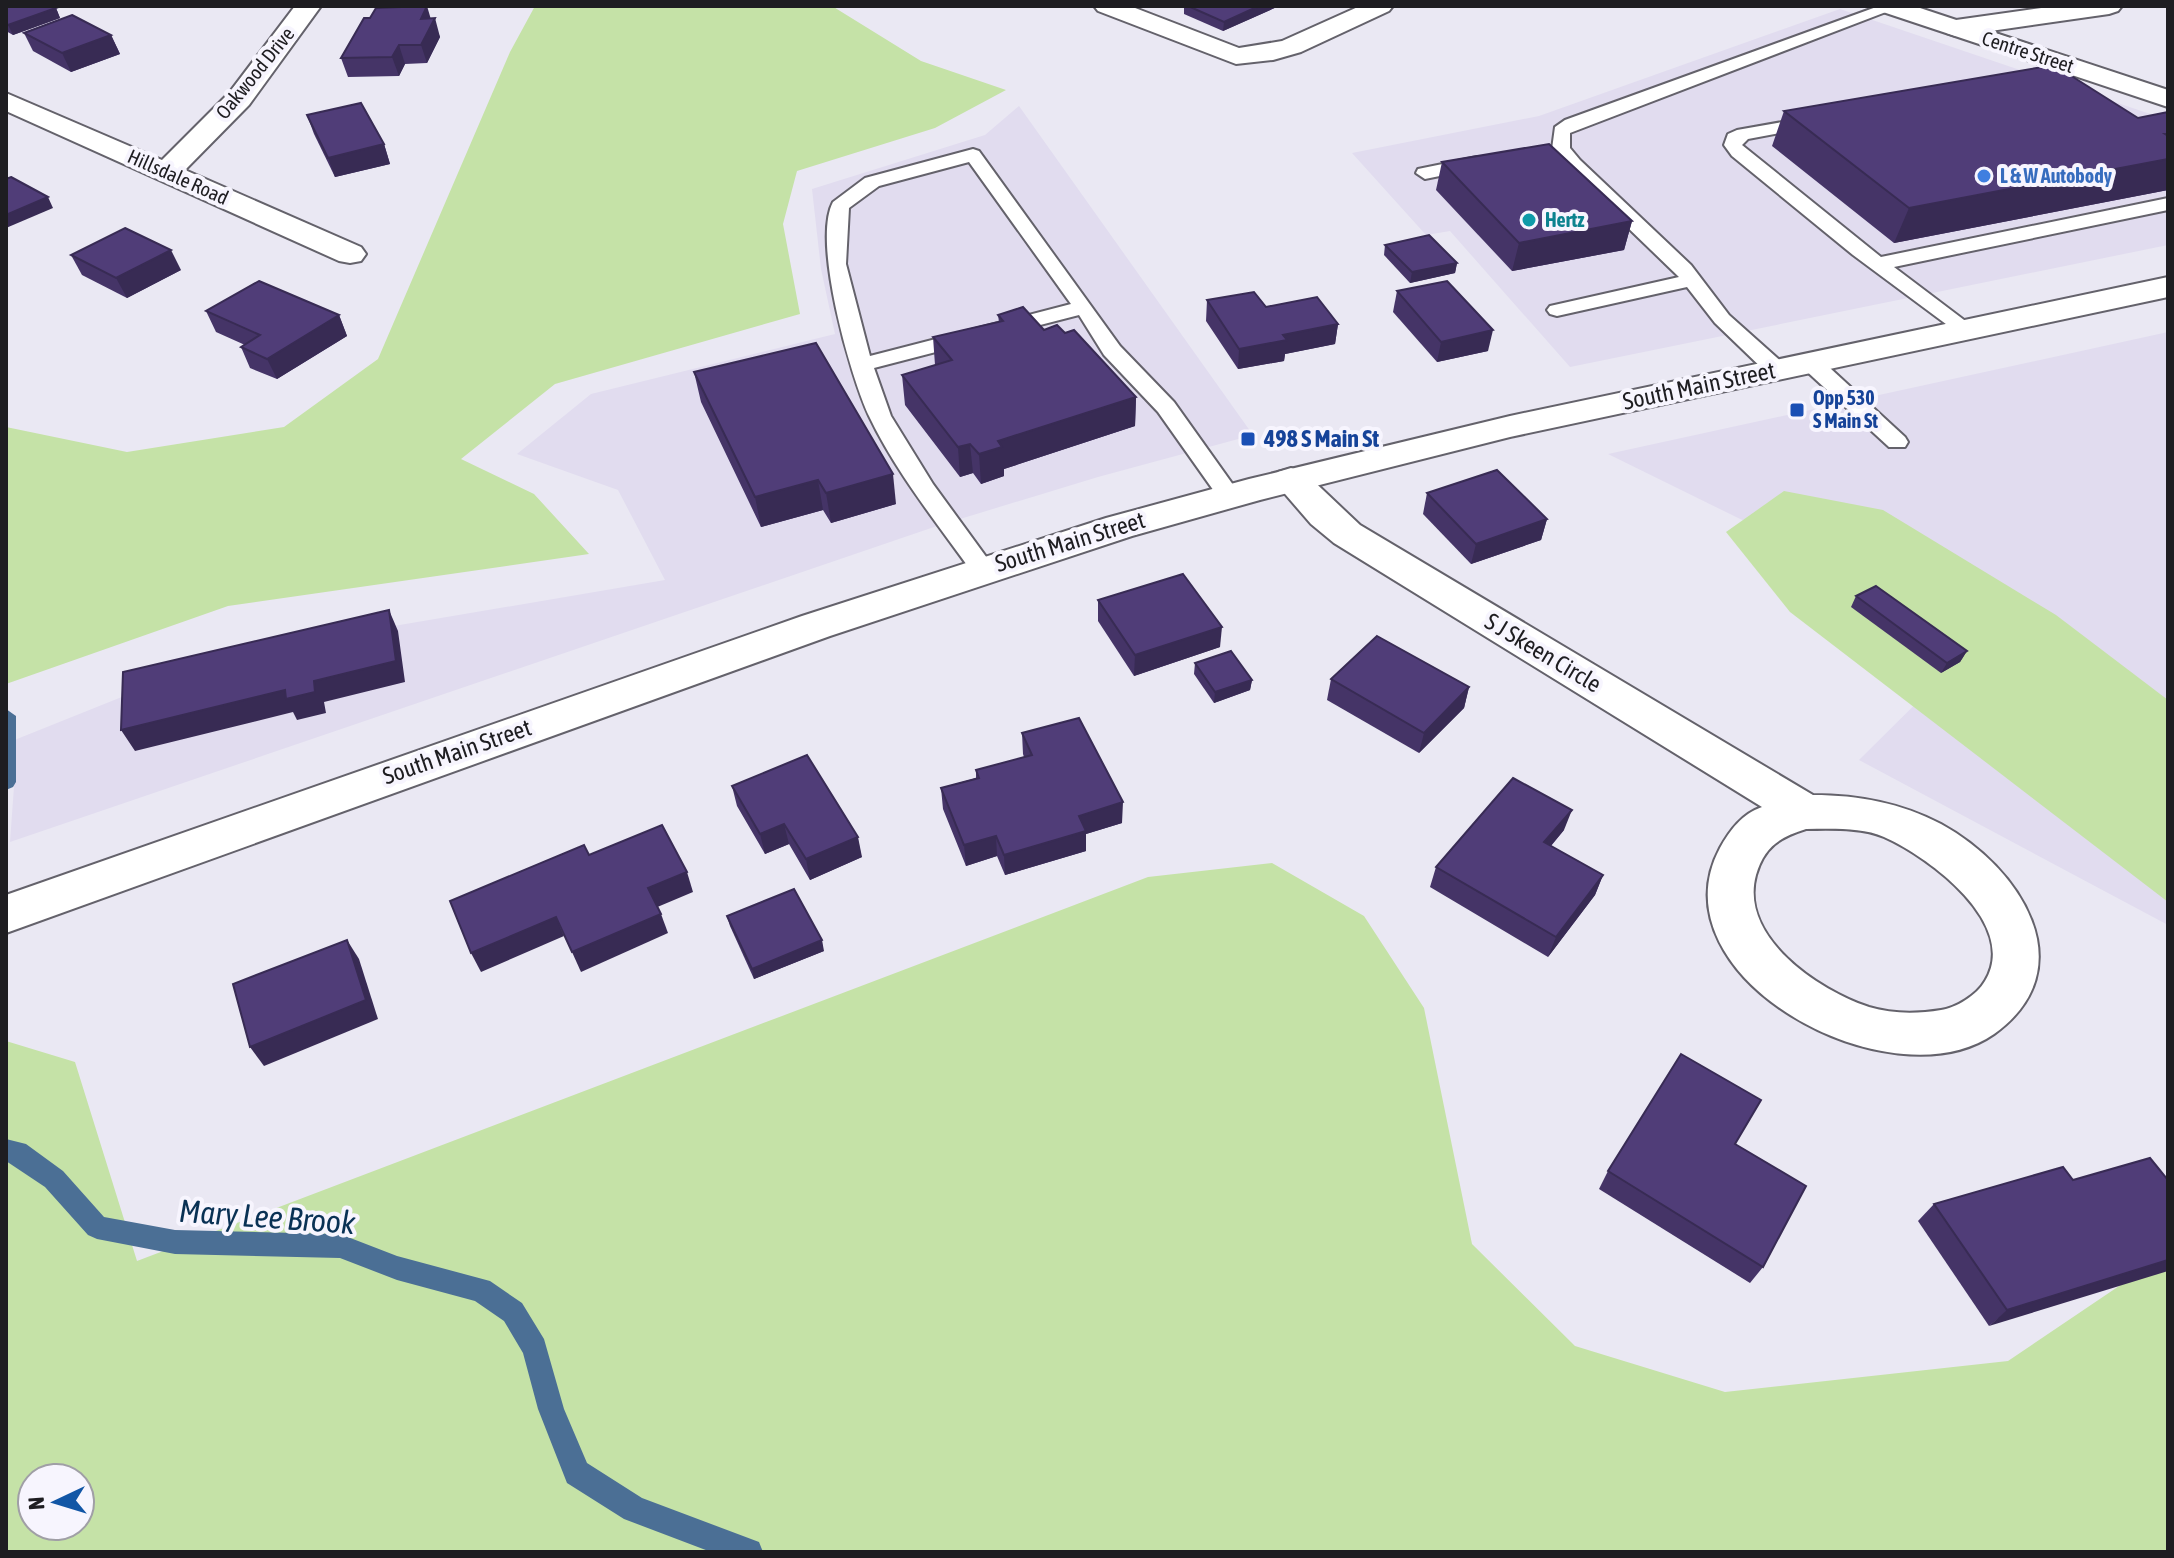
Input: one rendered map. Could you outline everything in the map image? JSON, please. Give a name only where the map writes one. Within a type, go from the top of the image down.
[{"type":"street","name":"Oakwood Drive","points":[[166,172],[239,99],[308,6]]},
{"type":"street","points":[[1107,6],[1236,56],[1249,57],[1259,52],[1288,49],[1380,6]]},
{"type":"street","points":[[1259,52],[1260,38],[1329,6]]},
{"type":"street","name":"Centre Street","points":[[1890,6],[1956,28],[2055,71],[2168,99]]},
{"type":"street","points":[[1956,28],[2109,6]]},
{"type":"street","name":"Hillsdale Road","points":[[6,101],[350,254]]},
{"type":"street","name":"South Main Street","points":[[6,914],[983,569],[1229,496],[1539,420],[2168,287]]},
{"type":"street","name":"S J Skeen Circle","points":[[1291,480],[1347,534],[1806,812]]},
{"type":"street","points":[[1806,812],[1849,812],[1896,823],[1939,844],[1976,874],[2004,908],[2017,946],[2015,981],[1994,1010],[1960,1029],[1914,1035],[1864,1027],[1816,1006],[1775,977],[1746,942],[1735,918],[1730,906],[1731,872],[1744,844],[1770,823],[1806,812]]},
{"type":"lane","points":[[1890,6],[1571,124],[1561,131],[1553,150],[1573,164],[1692,280],[1722,319],[1897,442]]},
{"type":"lane","points":[[1832,118],[1743,134],[1734,138],[1733,145],[1878,264],[1965,329]]},
{"type":"lane","points":[[983,569],[924,488],[880,416],[862,365],[836,264],[840,206],[872,182],[973,155],[1112,350],[1166,407],[1229,496]]},
{"type":"lane","points":[[1425,173],[1500,159]]},
{"type":"lane","points":[[1878,264],[2168,204]]},
{"type":"lane","points":[[1557,310],[1692,280]]},
{"type":"lane","points":[[862,365],[1084,307]]},
{"type":"shaded area","points":[[1840,9],[2168,120],[2168,245],[1570,367],[1450,231],[1426,235],[1352,153],[1539,116]]},
{"type":"shaded area","points":[[1019,106],[1253,435],[1098,477],[937,526],[10,842],[16,759],[12,741],[229,654],[665,580],[618,490],[517,454],[591,394],[835,334],[821,269],[812,189],[985,135]]},
{"type":"shaded area","points":[[2168,332],[2168,925],[1859,760],[1982,638],[1608,454]]},
{"type":"green space","points":[[535,6],[832,6],[921,61],[1006,90],[935,128],[797,171],[783,224],[800,314],[555,384],[461,459],[534,494],[589,554],[228,606],[6,684],[6,427],[127,452],[284,427],[378,359],[510,52]]},
{"type":"green space","points":[[1784,491],[1883,510],[2056,615],[2168,700],[2168,902],[1790,612],[1726,532]]},
{"type":"green space","points":[[1272,863],[1364,916],[1424,1008],[1472,1244],[1575,1346],[1725,1392],[2008,1361],[2168,1253],[2168,1552],[6,1552],[6,1041],[75,1062],[137,1261],[1148,877]]},
{"type":"building","points":[[6,6],[51,6],[56,8],[8,25]]},
{"type":"building","points":[[427,6],[421,19],[435,18],[421,45],[399,45],[392,57],[341,58],[364,18],[370,18],[376,8]]},
{"type":"building","points":[[1188,6],[1259,6],[1224,22]]},
{"type":"building","points":[[72,15],[111,35],[62,53],[24,33]]},
{"type":"building","name":"L & W Autobody","points":[[2054,65],[2138,118],[2168,112],[2168,134],[2165,134],[2168,136],[2168,159],[1909,208],[1784,111]]},
{"type":"building","points":[[361,103],[384,144],[328,158],[307,115]]},
{"type":"building","points":[[1549,144],[1632,221],[1519,243],[1442,162]]},
{"type":"building","points":[[11,177],[48,197],[6,215],[6,179]]},
{"type":"building","points":[[125,228],[171,250],[116,278],[71,255]]},
{"type":"building","points":[[1429,235],[1457,263],[1412,272],[1385,245]]},
{"type":"building","points":[[259,281],[339,315],[267,359],[241,347],[260,335],[206,311]]},
{"type":"building","points":[[1447,281],[1493,330],[1441,342],[1397,291]]},
{"type":"building","points":[[1254,292],[1266,307],[1317,297],[1338,324],[1283,335],[1287,340],[1239,349],[1207,300]]},
{"type":"building","points":[[1023,307],[1044,330],[1057,325],[1065,333],[1074,330],[1136,397],[998,441],[1002,447],[979,454],[970,444],[958,447],[902,375],[952,360],[933,337],[1003,321],[998,315]]},
{"type":"building","points":[[816,343],[893,474],[826,493],[818,480],[755,497],[694,372]]},
{"type":"building","points":[[1497,470],[1547,519],[1476,544],[1427,493]]},
{"type":"building","points":[[1183,574],[1222,627],[1135,655],[1098,600]]},
{"type":"building","points":[[1876,586],[1967,651],[1947,663],[1856,596]]},
{"type":"building","points":[[389,610],[396,661],[314,681],[315,692],[286,699],[285,690],[121,730],[123,672]]},
{"type":"building","points":[[1377,636],[1469,687],[1424,733],[1331,679]]},
{"type":"building","points":[[1231,651],[1252,680],[1215,692],[1195,663]]},
{"type":"building","points":[[1079,718],[1123,802],[1079,816],[1086,831],[1004,855],[996,836],[964,845],[941,788],[979,778],[976,770],[1032,755],[1022,733]]},
{"type":"building","points":[[807,755],[858,837],[806,859],[784,824],[760,834],[732,786]]},
{"type":"building","points":[[1513,778],[1572,810],[1544,842],[1603,875],[1556,937],[1436,867]]},
{"type":"building","points":[[662,825],[687,872],[648,888],[661,914],[572,952],[556,917],[471,953],[450,901],[584,845],[589,855]]},
{"type":"building","points":[[794,889],[822,940],[752,969],[727,916]]},
{"type":"building","points":[[347,940],[366,1000],[250,1047],[233,984]]},
{"type":"building","points":[[1681,1054],[1761,1100],[1735,1144],[1806,1186],[1763,1267],[1608,1171]]},
{"type":"building","points":[[2150,1158],[2168,1180],[2168,1260],[2007,1310],[1934,1204],[2063,1167],[2073,1180]]},
{"type":"waterway","name":"Mary Lee Brook","points":[[6,716],[6,782]]},
{"type":"waterway","name":"Mary Lee Brook","points":[[6,1150],[17,1152],[54,1179],[97,1227],[175,1242],[340,1246],[397,1268],[481,1290],[513,1312],[535,1348],[551,1409],[577,1473],[634,1509],[749,1552]]},
{"type":"place","name":"L & W Autobody","points":[[1984,176]]},
{"type":"place","name":"Hertz","points":[[1529,220]]},
{"type":"place","name":"Opp 530 S Main St","points":[[1797,410]]},
{"type":"place","name":"498 S Main St","points":[[1248,439]]}]
